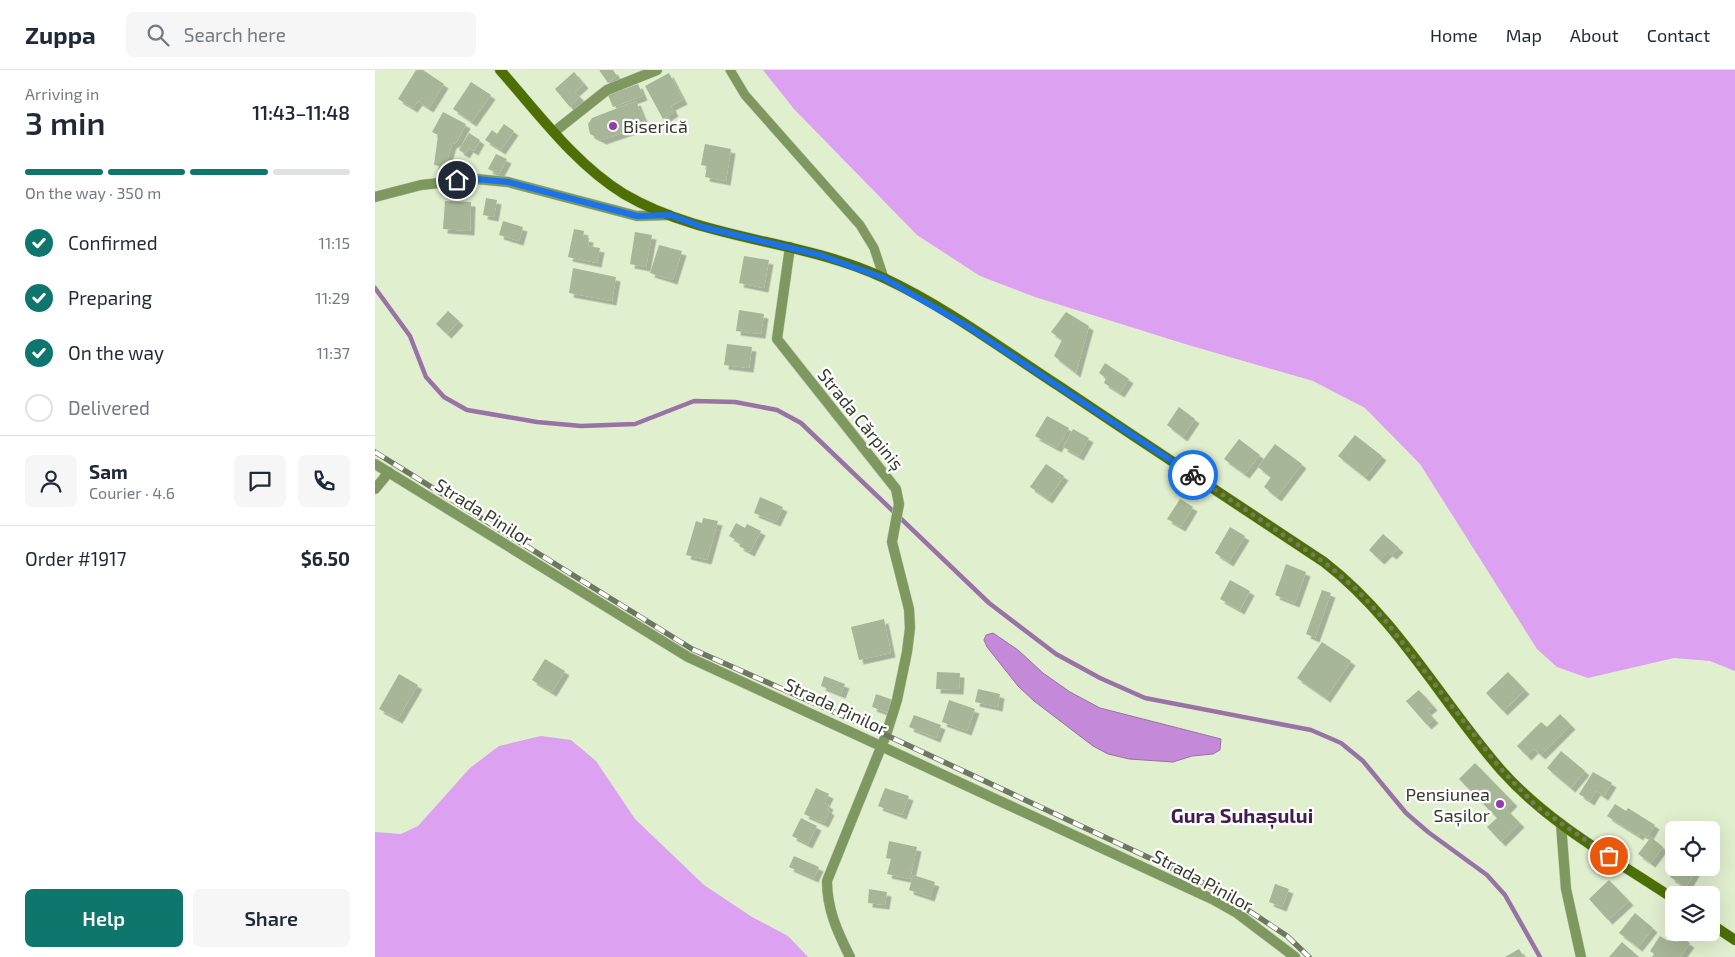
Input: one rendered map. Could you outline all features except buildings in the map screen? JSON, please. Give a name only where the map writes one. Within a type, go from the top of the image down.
[{"type":"main road","points":[[500,70],[554,132],[603,179],[624,194],[670,215],[703,227],[790,247],[848,264],[884,278],[975,331],[1324,562],[1347,580],[1384,619],[1500,768],[1536,806],[1665,893]]},
{"type":"main road","points":[[1720,930],[1735,940]]},
{"type":"street","points":[[554,132],[607,90],[657,70]]},
{"type":"street","points":[[375,197],[430,183],[476,179],[508,182],[637,216],[670,215]]},
{"type":"street","name":"Strada Cărpiniș","points":[[790,247],[777,339],[896,489],[899,504],[893,533],[892,552],[905,588],[910,628],[897,700],[882,745],[827,880],[827,902],[836,930],[850,957]]},
{"type":"street","name":"Strada Pinilor","points":[[375,464],[688,657],[1212,899],[1237,913],[1295,957]]},
{"type":"street","points":[[375,489],[389,472]]},
{"type":"street","points":[[1561,824],[1566,889],[1581,957]]},
{"type":"lane","points":[[730,70],[745,95],[860,225],[874,248],[884,278]]},
{"type":"shaded area","points":[[763,70],[1735,70],[1735,671],[1710,661],[1674,658],[1588,678],[1557,667],[1537,649],[1420,464],[1365,408],[1313,381],[1185,344],[1035,297],[980,276],[917,235],[794,109]]},
{"type":"shaded area","points":[[993,633],[1018,650],[1043,673],[1070,692],[1100,708],[1221,739],[1220,750],[1213,754],[1192,756],[1173,762],[1129,759],[1108,754],[1093,746],[1034,701],[1018,686],[987,647],[984,640],[986,635]]},
{"type":"shaded area","points":[[541,736],[571,740],[596,761],[635,819],[704,885],[752,917],[788,936],[808,957],[375,957],[375,832],[401,834],[418,826],[470,768],[499,746]]},
{"type":"waterway","points":[[375,288],[410,336],[426,377],[444,397],[467,410],[537,422],[581,426],[635,424],[694,401],[735,402],[777,410],[801,423],[989,603],[1056,654],[1100,678],[1145,698],[1311,730],[1341,743],[1363,761],[1406,813],[1428,832],[1487,875],[1505,895],[1540,957]]},
{"type":"railway","points":[[375,452],[692,649],[886,735],[1216,889],[1287,936],[1309,957]]},
{"type":"way so far","points":[[1193,475],[1324,562],[1347,580],[1384,619],[1500,768],[1518,788],[1536,806],[1609,856]]},
{"type":"place","name":"Biserică","points":[[613,126]]},
{"type":"place","name":"Pensiunea Sașilor","points":[[1500,804]]},
{"type":"district","name":"Gura Suhașului","points":[[1242,815]]},
{"type":"route","points":[[457,180],[476,179],[508,182],[637,216],[670,215],[703,227],[820,255],[884,278],[967,326],[1193,475]]}]
